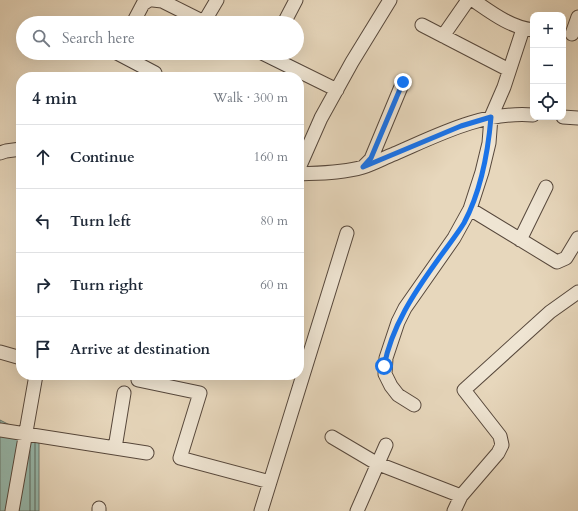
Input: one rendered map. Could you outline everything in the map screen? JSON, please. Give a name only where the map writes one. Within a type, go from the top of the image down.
[{"type":"street","points":[[137,16],[143,4],[149,0]]},
{"type":"street","points":[[153,0],[162,1],[191,16]]},
{"type":"street","points":[[209,16],[217,0]]},
{"type":"street","points":[[288,16],[296,0]]},
{"type":"street","points":[[304,157],[321,118],[390,0]]},
{"type":"street","points":[[444,36],[468,0]]},
{"type":"street","points":[[414,405],[398,394],[391,386],[385,374],[386,358],[398,322],[454,238],[470,209],[482,172],[489,143],[491,117],[509,70],[528,29],[499,18],[474,0]]},
{"type":"street","points":[[571,34],[578,16]]},
{"type":"street","points":[[422,25],[509,70]]},
{"type":"street","points":[[130,60],[153,72]]},
{"type":"street","points":[[277,60],[301,72]]},
{"type":"street","points":[[304,74],[337,90]]},
{"type":"street","points":[[363,167],[371,158],[403,82]]},
{"type":"street","points":[[304,174],[324,173],[363,167],[461,126],[491,117],[516,113],[530,115]]},
{"type":"street","points":[[566,117],[578,118]]},
{"type":"street","points":[[0,154],[6,151],[16,150]]},
{"type":"street","points":[[520,240],[546,187]]},
{"type":"street","points":[[470,209],[557,262],[566,258],[578,238]]},
{"type":"street","points":[[304,372],[347,233]]},
{"type":"street","points":[[454,511],[460,496],[498,453],[502,445],[500,436],[464,390],[550,312],[578,292]]},
{"type":"street","points":[[0,352],[16,357]]},
{"type":"street","points":[[12,511],[35,380]]},
{"type":"street","points":[[138,380],[200,393],[180,458],[270,482]]},
{"type":"street","points":[[261,511],[302,380]]},
{"type":"street","points":[[115,448],[124,393]]},
{"type":"street","points":[[0,430],[147,453]]},
{"type":"street","points":[[332,437],[376,463],[460,496]]},
{"type":"street","points":[[357,511],[376,463],[386,445]]},
{"type":"water","points":[[0,420],[39,440],[39,511],[0,511]]},
{"type":"route","points":[[384,366],[391,340],[398,322],[421,284],[454,238],[470,209],[478,188],[489,143],[491,117],[461,126],[363,167],[371,158],[403,82]]}]
